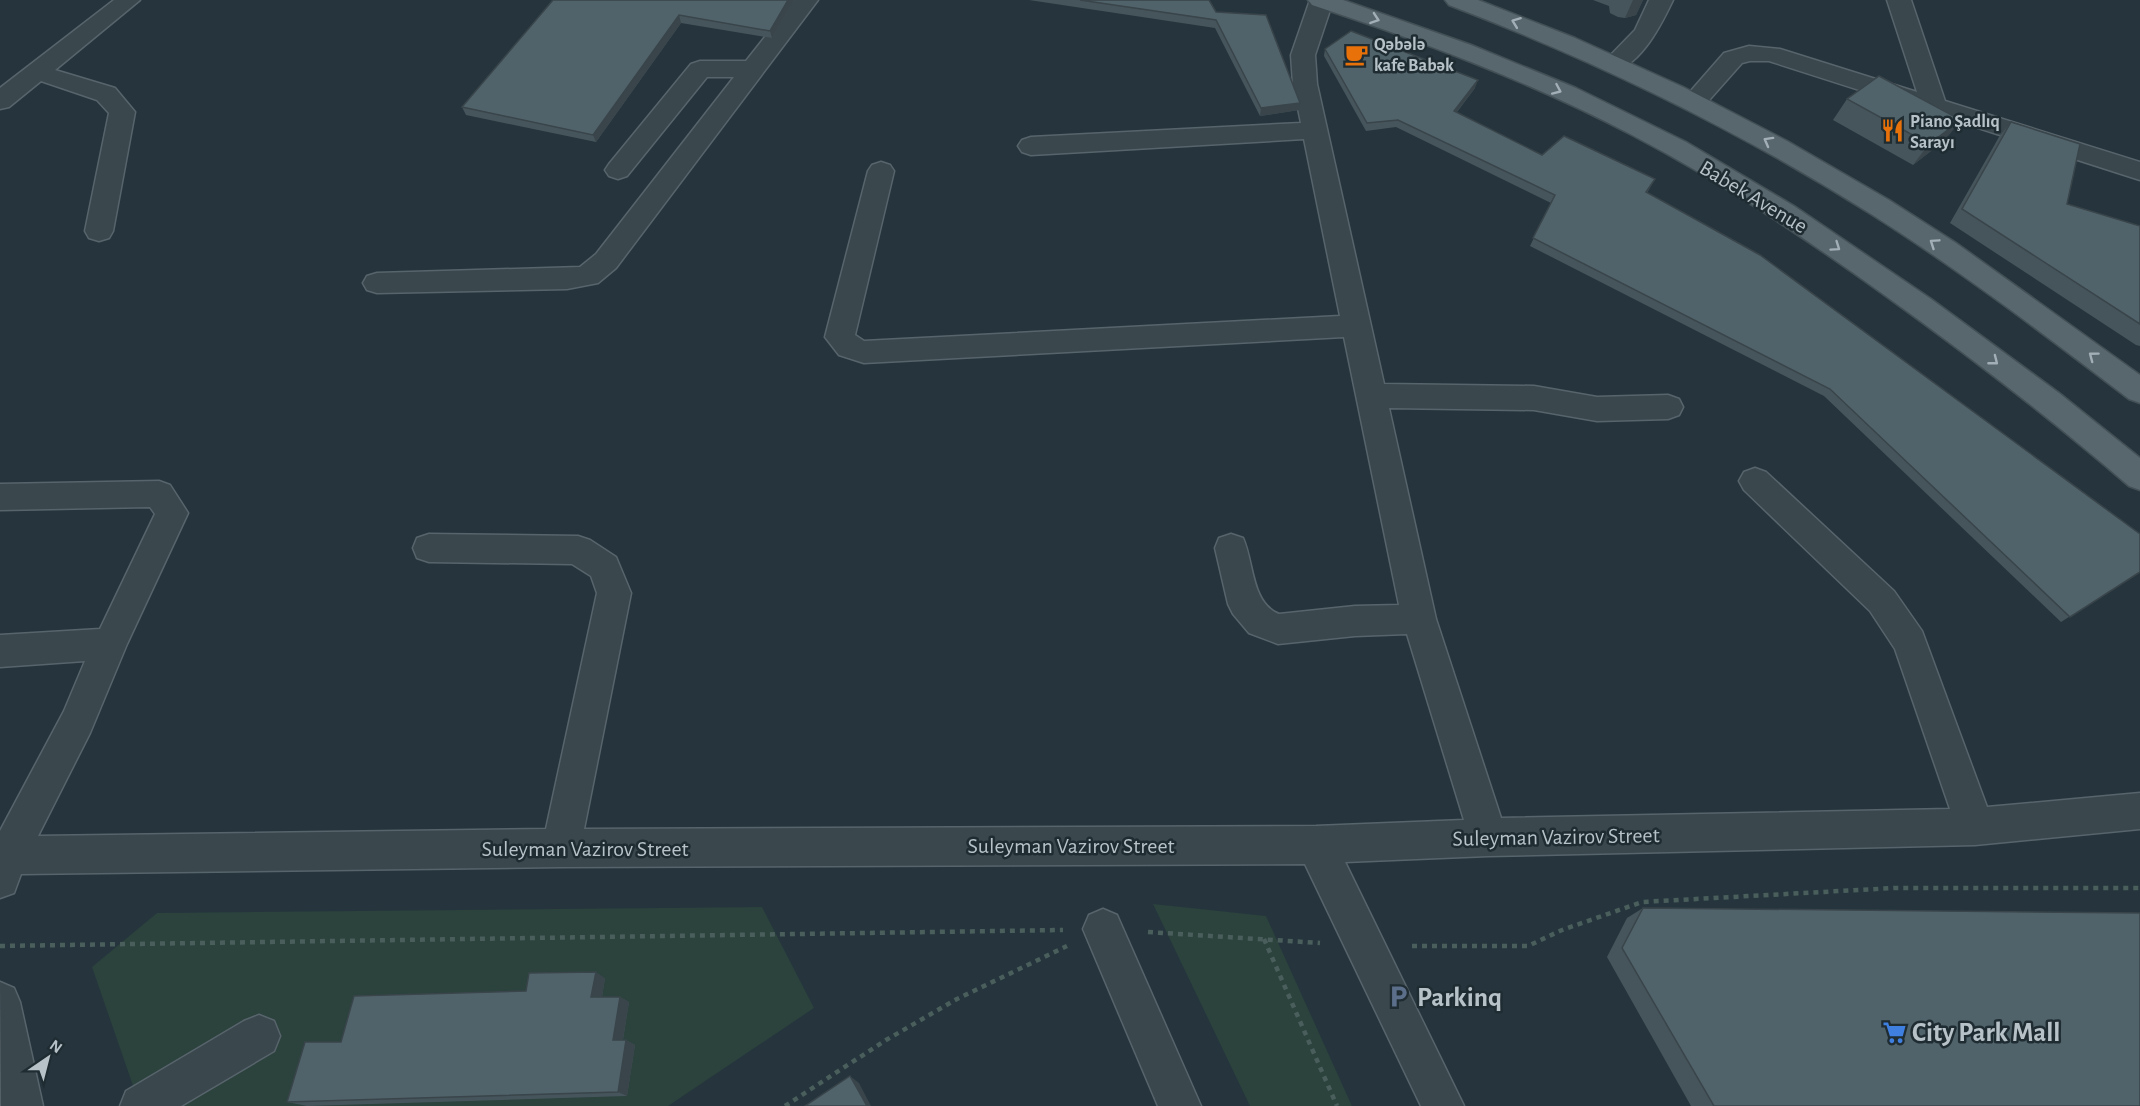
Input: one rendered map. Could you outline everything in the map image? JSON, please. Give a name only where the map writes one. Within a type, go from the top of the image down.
[{"type":"main road","name":"Babek Avenue","points":[[1321,0],[1417,33],[1527,77],[1602,110],[1735,181],[1827,240],[1963,336],[2140,477]]},
{"type":"main road","points":[[1458,0],[1614,64],[1694,101],[1779,147],[1881,208],[2030,309],[2140,391]]},
{"type":"street","points":[[0,101],[128,0]]},
{"type":"street","points":[[377,283],[567,279],[588,276],[606,261],[806,0]]},
{"type":"street","points":[[1321,0],[1314,59],[1305,84],[1419,619],[1488,837]]},
{"type":"street","points":[[1614,64],[1645,33],[1661,0]]},
{"type":"street","points":[[1899,0],[1934,105]]},
{"type":"street","points":[[1694,101],[1733,58],[1749,53],[1771,54],[2140,171]]},
{"type":"street","points":[[618,170],[700,69],[752,69]]},
{"type":"street","points":[[37,72],[106,94],[122,112],[99,231]]},
{"type":"street","points":[[1032,146],[1316,130]]},
{"type":"street","points":[[881,171],[840,337],[849,347],[864,352],[1357,326]]},
{"type":"street","points":[[1372,396],[1534,398],[1597,409],[1668,407]]},
{"type":"street","points":[[1755,481],[1882,601],[1910,642],[1975,827]]},
{"type":"street","points":[[0,497],[159,494],[172,513],[110,644],[77,721],[3,863]]},
{"type":"street","points":[[429,548],[578,550],[604,567],[614,593],[561,848]]},
{"type":"street","points":[[1231,549],[1245,604],[1261,622],[1278,629],[1355,621],[1419,619]]},
{"type":"street","points":[[0,651],[110,644]]},
{"type":"street","name":"Suleyman Vazirov Street","points":[[3,863],[561,848],[1316,845],[1488,837],[1975,827],[2140,811]]},
{"type":"street","points":[[1316,845],[1443,1106]]},
{"type":"street","points":[[1103,929],[1180,1106]]},
{"type":"street","points":[[0,1002],[22,1106]]},
{"type":"street","points":[[141,1106],[259,1036]]},
{"type":"path","points":[[0,946],[1103,929],[1365,946],[1528,946],[1562,930],[1642,902],[1894,888],[2140,888]]},
{"type":"path","points":[[785,1106],[886,1040],[957,999],[1103,929]]},
{"type":"path","points":[[1264,939],[1337,1106]]},
{"type":"green space","points":[[1153,904],[1266,916],[1352,1106],[1250,1106]]},
{"type":"green space","points":[[762,907],[814,1008],[668,1106],[140,1106],[92,967],[157,913]]},
{"type":"building","points":[[553,0],[788,0],[770,31],[679,15],[593,135],[462,107]]},
{"type":"building","points":[[1080,0],[1209,0],[1216,12],[1266,15],[1300,103],[1261,108],[1216,20]]},
{"type":"building","points":[[1351,31],[1478,80],[1454,111],[1542,155],[1564,136],[1655,179],[1646,192],[1760,255],[2140,534],[2140,572],[2070,617],[1830,389],[1533,238],[1555,195],[1398,120],[1367,123],[1325,49]]},
{"type":"building","points":[[1879,76],[1961,120],[1929,144],[1847,99]]},
{"type":"building","points":[[2011,122],[2080,144],[2067,204],[2140,226],[2140,324],[1962,209]]},
{"type":"building","name":"City Park Mall","points":[[1643,908],[2140,913],[2140,1106],[1714,1106],[1622,948]]},
{"type":"building","points":[[596,972],[591,997],[620,997],[613,1040],[626,1040],[618,1092],[287,1102],[305,1042],[341,1042],[354,996],[526,991],[529,973]]},
{"type":"building","points":[[850,1076],[867,1106],[805,1106]]},
{"type":"place","name":"Qəbələ kafe Babək","points":[[1356,54]]},
{"type":"place","name":"Piano Şadlıq Sarayı","points":[[1892,131]]},
{"type":"place","name":"Parkinq","points":[[1399,997]]},
{"type":"place","name":"City Park Mall","points":[[1894,1032]]}]
